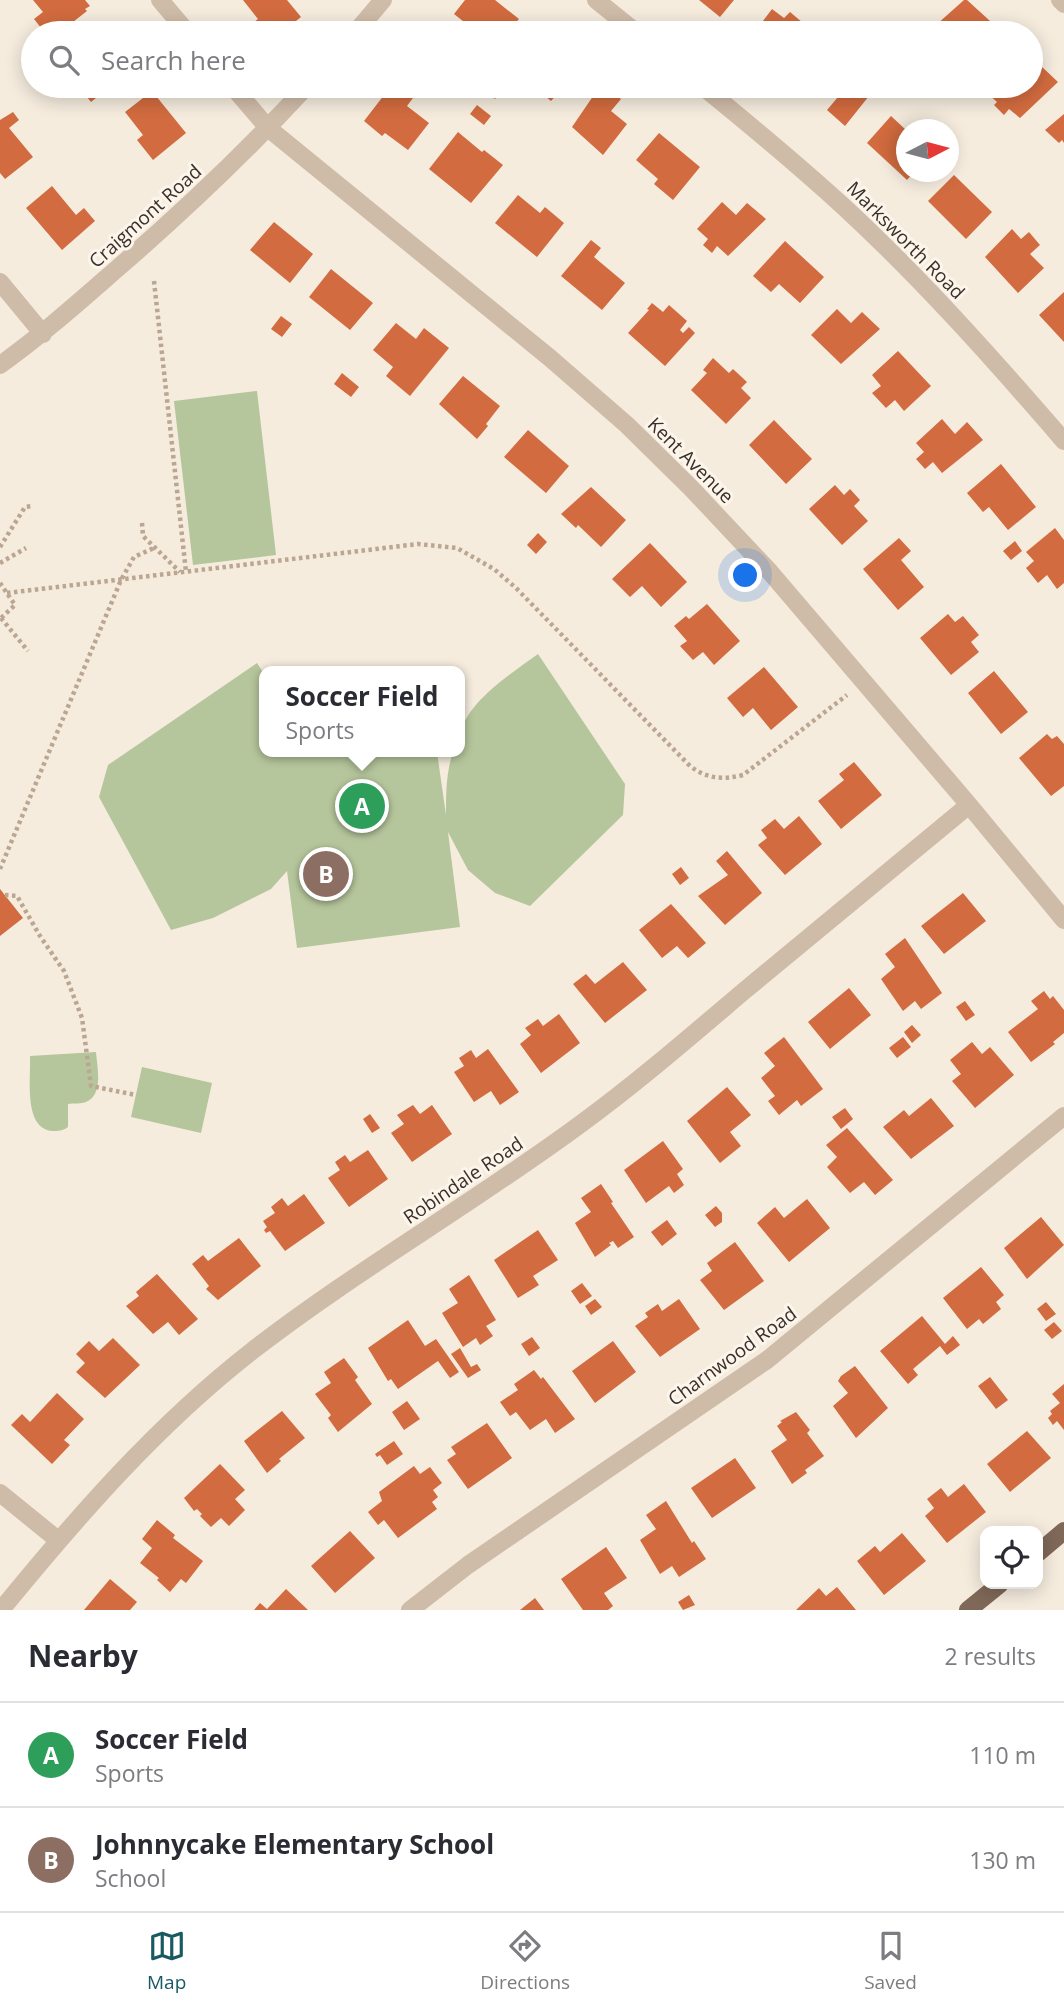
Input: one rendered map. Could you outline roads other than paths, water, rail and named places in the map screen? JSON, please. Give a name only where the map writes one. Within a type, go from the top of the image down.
[{"type":"main road","points":[[1043,1549],[1064,1531]]},
{"type":"main road","points":[[968,1610],[994,1589]]},
{"type":"street","points":[[160,0],[178,21]]},
{"type":"street","points":[[365,21],[383,0]]},
{"type":"street","points":[[596,0],[622,21]]},
{"type":"street","points":[[1060,0],[1064,4]]},
{"type":"street","name":"Kent Avenue","points":[[242,98],[268,128],[550,358],[627,425],[691,488],[770,572],[969,804],[1064,920]]},
{"type":"street","name":"Craigmont Road","points":[[0,365],[43,334],[205,191],[296,98]]},
{"type":"street","name":"Marksworth Road","points":[[716,98],[844,207],[916,277],[997,363],[1064,441]]},
{"type":"street","points":[[0,282],[43,334]]},
{"type":"street","name":"Robindale Road","points":[[1,1610],[58,1540],[117,1475],[176,1416],[249,1353],[311,1306],[543,1152],[621,1094],[969,804]]},
{"type":"street","name":"Charnwood Road","points":[[410,1610],[468,1565],[767,1360],[1064,1116]]},
{"type":"street","points":[[0,1493],[58,1540]]},
{"type":"place","name":"Soccer Field","points":[[362,806]]},
{"type":"place","name":"Johnnycake Elementary School","points":[[326,874]]}]
